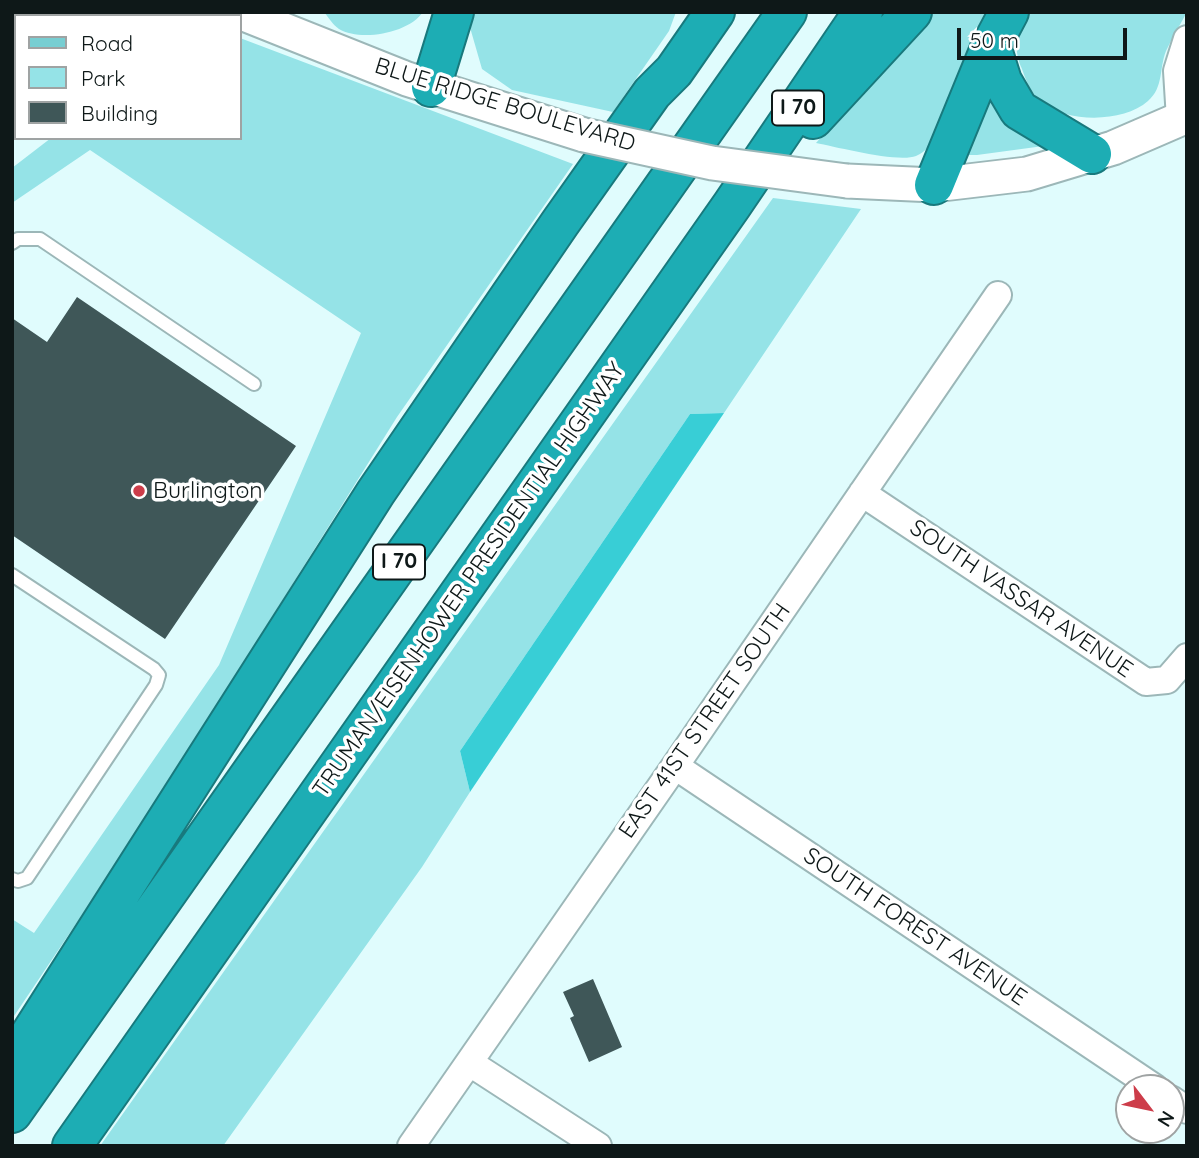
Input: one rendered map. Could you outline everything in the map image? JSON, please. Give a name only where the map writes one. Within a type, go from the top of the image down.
[{"type":"highway","points":[[431,87],[454,12]]},
{"type":"highway","points":[[12,1063],[376,492],[652,93],[694,12]]},
{"type":"highway","points":[[652,93],[674,71],[715,12]]},
{"type":"highway","name":"I 70","points":[[12,1113],[787,12]]},
{"type":"highway","name":"TRUMAN/EISENHOWER PRESIDENTIAL HIGHWAY","points":[[72,1146],[732,205],[863,12]]},
{"type":"highway","points":[[732,205],[912,12]]},
{"type":"highway","points":[[934,185],[991,46],[1009,12]]},
{"type":"highway","points":[[991,46],[1002,81],[1019,110],[1092,154]]},
{"type":"street","name":"BLUE RIDGE BOULEVARD","points":[[239,12],[431,87],[584,135],[712,163],[847,181],[934,185],[1027,174],[1113,148],[1183,118]]},
{"type":"street","points":[[1183,118],[1177,71],[1187,39]]},
{"type":"street","name":"EAST 41ST STREET SOUTH","points":[[411,1146],[998,295]]},
{"type":"street","name":"SOUTH VASSAR AVENUE","points":[[862,493],[1146,682],[1167,680],[1184,661]]},
{"type":"street","name":"SOUTH FOREST AVENUE","points":[[675,766],[1134,1074]]},
{"type":"street","points":[[470,1063],[598,1146]]},
{"type":"lane","points":[[12,243],[18,239],[40,239],[254,384]]},
{"type":"lane","points":[[12,575],[154,669],[159,675],[156,685],[27,878],[18,881],[12,878]]},
{"type":"green space","points":[[12,12],[88,12],[14,14],[12,65]]},
{"type":"green space","points":[[324,12],[423,12],[396,30],[359,35],[339,29]]},
{"type":"green space","points":[[473,12],[676,12],[669,31],[613,112],[512,90],[482,69],[469,24]]},
{"type":"green space","points":[[929,12],[994,12],[928,148],[907,158],[867,154],[816,143]]},
{"type":"green space","points":[[1027,12],[1187,12],[1166,51],[1159,84],[1153,96],[1137,108],[1124,113],[1095,118],[1065,114],[1052,109],[1041,102],[1032,91],[1019,62],[1016,46]]},
{"type":"green space","points":[[242,39],[573,164],[397,417],[137,833],[12,1019],[12,919],[34,933],[219,665],[361,333],[90,150],[12,203],[12,168],[48,140],[242,140]]},
{"type":"green space","points":[[993,79],[1051,145],[977,155],[965,152]]},
{"type":"green space","points":[[773,198],[861,209],[724,413],[690,414],[460,751],[470,792],[422,867],[223,1146],[100,1146]]},
{"type":"shaded area","points":[[724,413],[470,792],[460,751],[690,414]]},
{"type":"building","name":"Burlington","points":[[77,297],[296,446],[165,639],[12,535],[12,318],[47,342]]},
{"type":"building","points":[[593,979],[622,1047],[589,1062],[570,1018],[574,1016],[563,992]]},
{"type":"place","name":"Burlington","points":[[139,491]]}]
